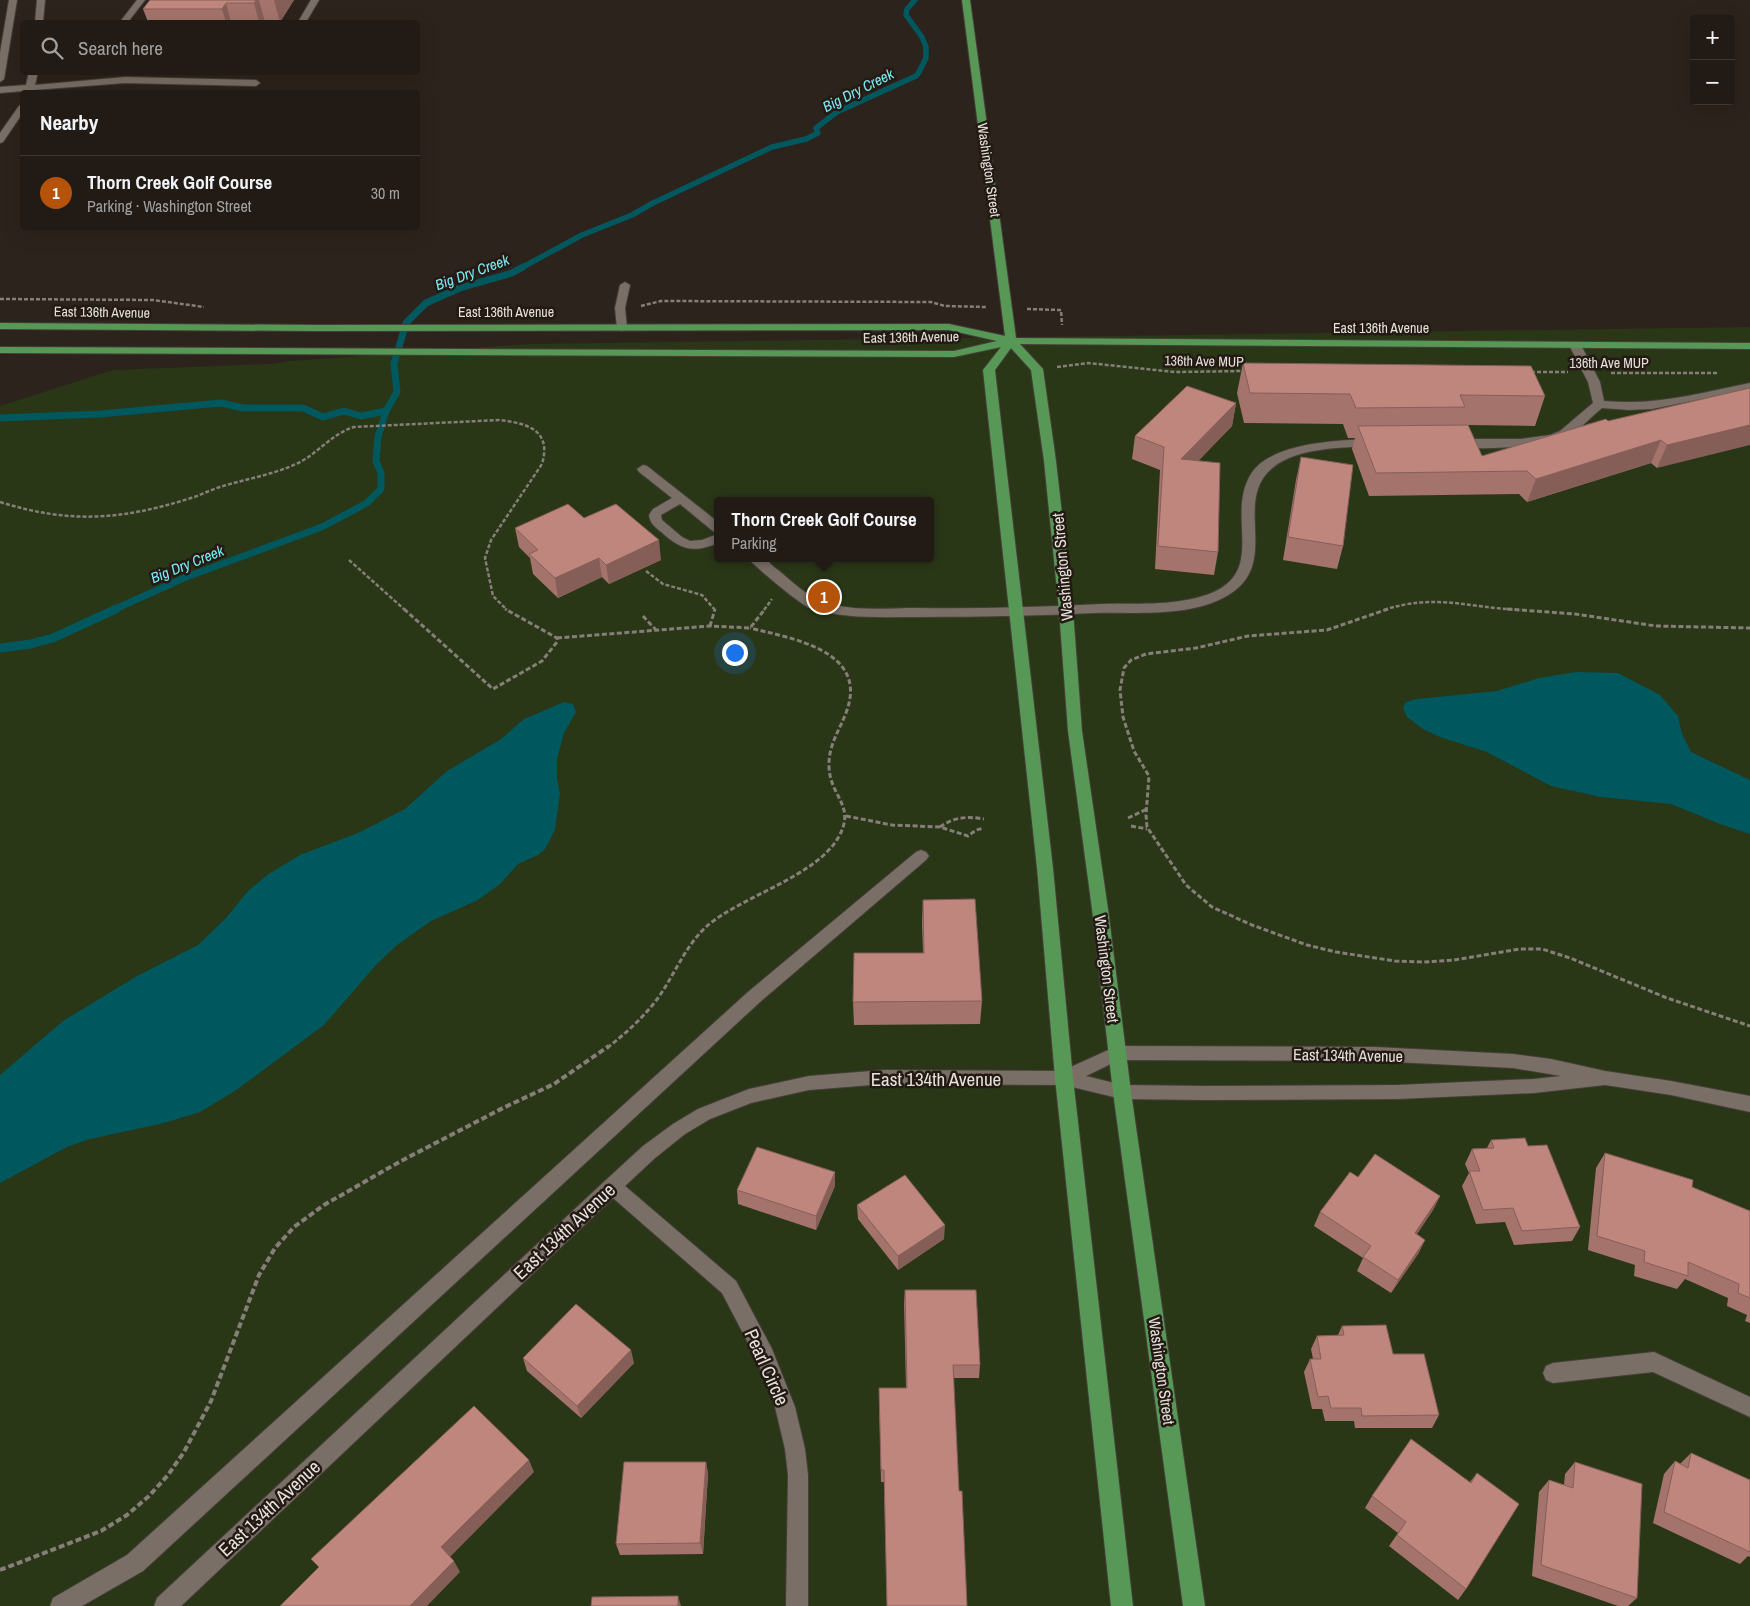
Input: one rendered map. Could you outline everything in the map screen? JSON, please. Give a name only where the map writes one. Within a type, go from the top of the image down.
[{"type":"main road","name":"Washington Street","points":[[966,0],[1012,341]]},
{"type":"main road","name":"East 136th Avenue","points":[[0,326],[315,328],[949,327],[1012,341],[1750,346]]},
{"type":"main road","name":"East 136th Avenue","points":[[0,350],[954,354],[1012,341]]},
{"type":"main road","points":[[1037,369],[1012,341],[989,370],[1045,868],[1064,1078],[1122,1606]]},
{"type":"main road","name":"Washington Street","points":[[1037,369],[1055,498],[1075,731],[1122,1092],[1194,1606]]},
{"type":"street","points":[[0,80],[13,0]]},
{"type":"street","points":[[39,20],[42,0]]},
{"type":"street","points":[[126,20],[141,0]]},
{"type":"street","points":[[303,20],[315,0]]},
{"type":"street","points":[[29,90],[33,75]]},
{"type":"street","points":[[0,90],[29,90],[105,81],[253,88],[261,75]]},
{"type":"street","points":[[105,81],[110,90]]},
{"type":"street","points":[[0,140],[20,111]]},
{"type":"street","points":[[622,328],[620,308],[625,285]]},
{"type":"street","points":[[1576,345],[1597,389],[1599,404]]},
{"type":"street","points":[[1448,443],[1520,443],[1552,438],[1564,434],[1599,404],[1629,407],[1652,406],[1750,386]]},
{"type":"street","points":[[759,562],[812,604],[836,610],[916,614],[1016,612],[1168,605],[1202,601],[1217,596],[1230,588],[1241,578],[1248,567],[1250,551],[1250,488],[1255,477],[1264,469],[1287,455],[1315,447],[1353,443],[1390,443]]},
{"type":"street","points":[[643,469],[714,526]]},
{"type":"street","points":[[680,499],[657,512],[655,515],[656,521],[684,545],[700,545],[714,540]]},
{"type":"street","points":[[61,1606],[135,1564],[754,997],[921,856]]},
{"type":"street","name":"East 134th Avenue","points":[[1064,1078],[1117,1053],[1375,1054],[1452,1057],[1532,1064],[1750,1104]]},
{"type":"street","name":"East 134th Avenue","points":[[165,1606],[612,1186],[679,1129],[704,1114],[749,1096],[809,1083],[884,1077],[1064,1078],[1122,1092],[1398,1092],[1534,1086],[1605,1078]]},
{"type":"street","name":"Pearl Circle","points":[[612,1186],[729,1287],[765,1356],[786,1407],[796,1449],[798,1503],[797,1606]]},
{"type":"street","points":[[1553,1373],[1654,1362],[1750,1407]]},
{"type":"path","points":[[0,299],[153,300],[210,308]]},
{"type":"path","points":[[620,308],[661,301],[931,302],[945,306]]},
{"type":"path","name":"136th Ave MUP","points":[[1037,369],[1088,362],[1175,372],[1249,372]]},
{"type":"path","name":"136th Ave MUP","points":[[1522,372],[1720,373]]},
{"type":"path","points":[[0,502],[20,510],[53,516],[88,519],[117,517],[182,501],[298,463],[342,430],[396,425],[509,420],[519,422],[532,427],[544,440],[546,453],[542,464],[492,540],[485,558],[493,596],[505,609],[557,638],[710,626],[750,628],[808,642],[828,652],[843,666],[850,686],[847,708],[830,748],[830,777],[846,816],[845,826],[833,843],[811,866],[740,904],[706,926],[685,952],[652,1006],[592,1058],[556,1084],[479,1121],[347,1191],[312,1214],[284,1237],[265,1264],[250,1296],[233,1346],[199,1428],[170,1474],[140,1504],[101,1531],[0,1570]]},
{"type":"path","points":[[349,560],[493,689],[542,661],[558,642],[557,638]]},
{"type":"path","points":[[646,571],[663,584],[702,595],[715,609],[710,626]]},
{"type":"path","points":[[750,628],[758,620],[776,593],[787,584]]},
{"type":"path","points":[[1750,628],[1705,629],[1665,626],[1460,602],[1425,601],[1393,605],[1320,632],[1240,636],[1200,648],[1136,657],[1125,665],[1120,679],[1120,703],[1135,754],[1148,771],[1150,796],[1147,809],[1147,829],[1159,844],[1180,879],[1201,900],[1225,913],[1295,941],[1363,958],[1398,961],[1452,960],[1509,950],[1543,949],[1702,1012],[1750,1026]]},
{"type":"path","points":[[643,616],[656,630]]},
{"type":"path","points":[[1128,818],[1147,809]]},
{"type":"path","points":[[846,816],[892,826],[940,827],[968,836],[976,830],[984,828]]},
{"type":"path","points":[[940,827],[950,819],[971,816],[984,819]]},
{"type":"path","points":[[1131,826],[1147,829]]},
{"type":"green space","points":[[1750,327],[1750,1606],[0,1606],[0,406],[113,370],[270,364],[528,344]]},
{"type":"water","points":[[1576,672],[1618,673],[1660,695],[1678,716],[1682,734],[1691,752],[1750,780],[1750,834],[1671,804],[1601,797],[1551,786],[1487,752],[1440,737],[1423,729],[1407,717],[1403,708],[1406,702],[1417,699],[1497,691],[1539,678]]},
{"type":"water","points":[[564,702],[573,704],[576,712],[564,733],[557,759],[557,779],[560,794],[555,830],[545,849],[538,855],[518,864],[500,884],[478,900],[431,921],[397,945],[376,965],[324,1025],[235,1091],[200,1112],[164,1123],[90,1139],[67,1147],[0,1183],[0,1075],[63,1021],[137,976],[198,945],[226,918],[248,891],[267,875],[300,855],[358,833],[405,809],[447,771],[501,739],[524,719]]},
{"type":"building","points":[[150,0],[256,0],[254,3],[226,3],[222,9],[143,9]]},
{"type":"building","points":[[1243,363],[1531,366],[1545,396],[1460,395],[1465,407],[1356,408],[1350,394],[1250,393]]},
{"type":"building","points":[[1187,386],[1236,403],[1181,459],[1220,463],[1218,552],[1158,546],[1164,447],[1135,436]]},
{"type":"building","points":[[1750,388],[1750,425],[1667,445],[1661,440],[1536,479],[1527,471],[1376,473],[1358,426],[1468,425],[1482,456],[1606,419],[1608,421]]},
{"type":"building","points":[[1301,457],[1353,465],[1343,546],[1288,537]]},
{"type":"building","points":[[568,504],[584,518],[616,504],[659,540],[606,565],[599,558],[555,578],[529,554],[538,550],[515,528]]},
{"type":"building","points":[[975,899],[982,1001],[853,1002],[854,953],[924,953],[923,900]]},
{"type":"building","points":[[1525,1138],[1528,1146],[1547,1145],[1580,1227],[1522,1231],[1513,1208],[1483,1210],[1469,1171],[1480,1171],[1472,1149],[1494,1148],[1491,1140]]},
{"type":"building","points":[[757,1147],[835,1172],[816,1216],[737,1190]]},
{"type":"building","points":[[1605,1153],[1693,1180],[1692,1187],[1750,1211],[1750,1298],[1738,1293],[1739,1284],[1688,1262],[1688,1276],[1644,1262],[1645,1251],[1597,1236]]},
{"type":"building","points":[[1375,1154],[1440,1196],[1415,1233],[1425,1240],[1398,1280],[1363,1257],[1371,1246],[1320,1212],[1350,1172],[1358,1177]]},
{"type":"building","points":[[905,1175],[945,1225],[898,1256],[857,1205]]},
{"type":"building","points":[[905,1290],[976,1290],[980,1365],[953,1365],[959,1491],[962,1491],[967,1606],[887,1606],[884,1470],[881,1470],[879,1388],[907,1388]]},
{"type":"building","points":[[576,1304],[631,1350],[577,1406],[523,1358]]},
{"type":"building","points":[[1386,1325],[1393,1354],[1424,1354],[1439,1415],[1362,1416],[1361,1408],[1331,1408],[1328,1396],[1318,1397],[1310,1359],[1321,1359],[1317,1336],[1344,1335],[1342,1326]]},
{"type":"building","points":[[474,1406],[529,1460],[441,1547],[454,1561],[410,1606],[280,1606],[319,1567],[311,1559]]},
{"type":"building","points":[[1411,1439],[1471,1483],[1477,1473],[1519,1504],[1466,1589],[1397,1535],[1406,1522],[1372,1496]]},
{"type":"building","points":[[1691,1453],[1750,1480],[1750,1552],[1664,1512],[1675,1461],[1688,1468]]},
{"type":"building","points":[[624,1462],[706,1462],[700,1543],[616,1544]]},
{"type":"building","points":[[1575,1462],[1642,1484],[1637,1598],[1541,1565],[1549,1480],[1573,1488]]},
{"type":"building","points":[[678,1596],[678,1606],[591,1606],[592,1597]]},
{"type":"waterway","name":"Big Dry Creek","points":[[521,268],[582,235],[632,215],[653,203],[772,147],[806,139],[818,133],[816,128],[837,112],[916,76],[926,58],[926,47],[922,37],[906,15],[907,9],[915,0]]},
{"type":"waterway","name":"Big Dry Creek","points":[[386,411],[397,392],[394,364],[406,323],[426,303],[460,288],[512,273],[523,267]]},
{"type":"waterway","points":[[0,418],[100,414],[221,403],[243,408],[303,408],[323,417],[344,411],[361,416],[386,411]]},
{"type":"waterway","name":"Big Dry Creek","points":[[113,610],[184,578],[322,527],[367,503],[381,489],[381,473],[376,461],[378,437],[386,411]]},
{"type":"waterway","name":"Big Dry Creek","points":[[0,648],[31,644],[53,638],[116,609]]},
{"type":"place","name":"Thorn Creek Golf Course","points":[[824,597]]}]
